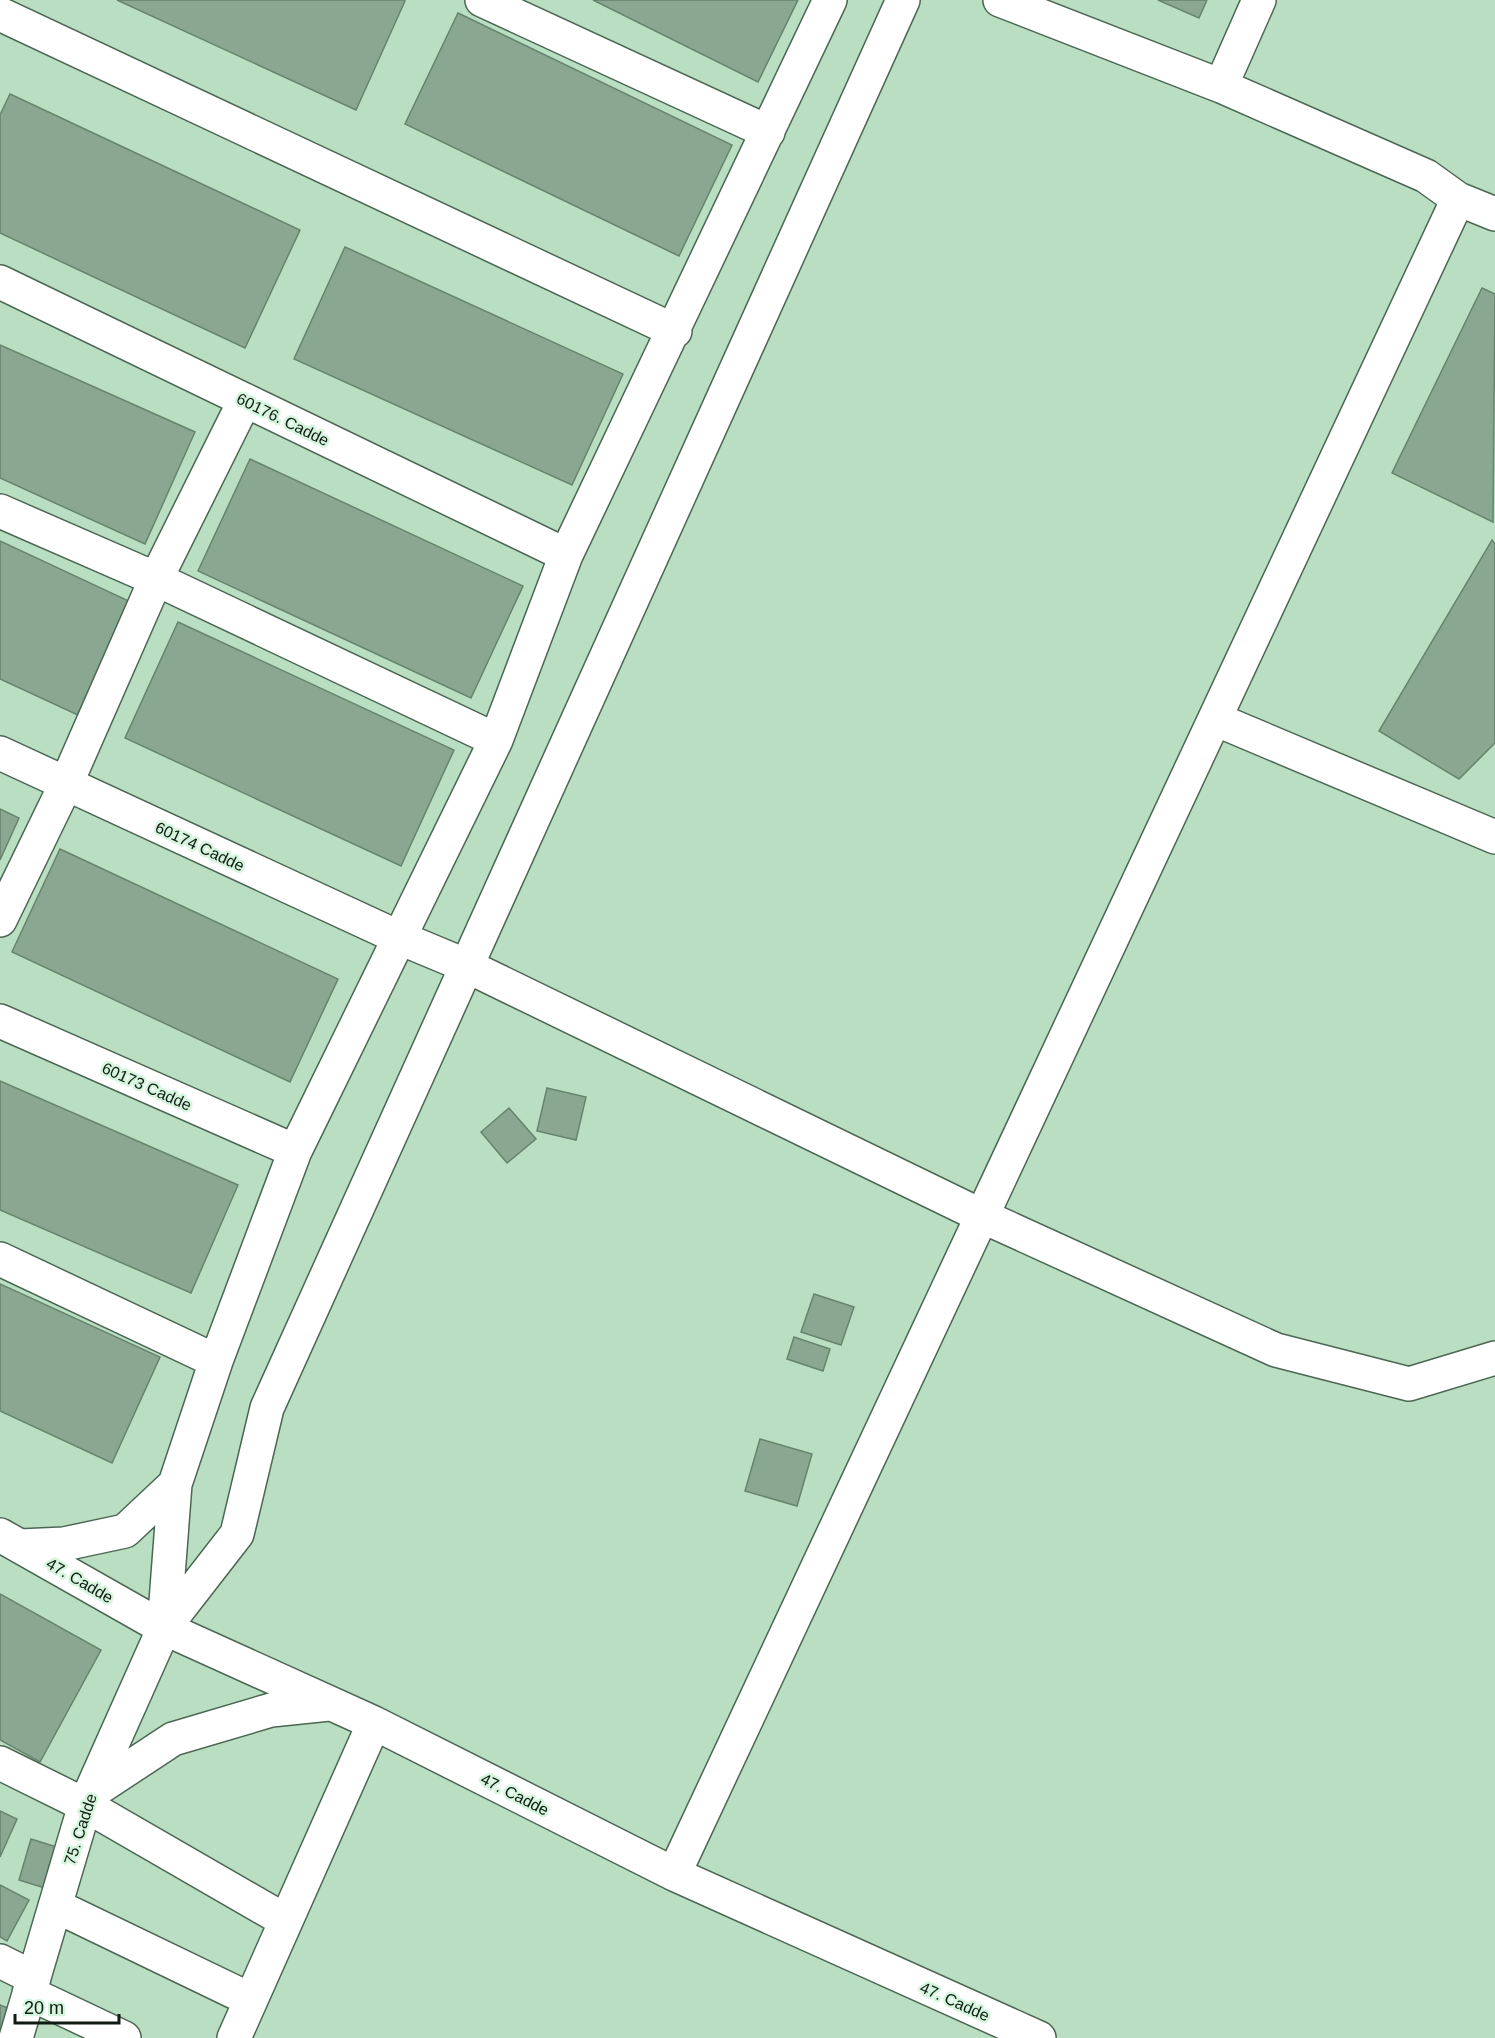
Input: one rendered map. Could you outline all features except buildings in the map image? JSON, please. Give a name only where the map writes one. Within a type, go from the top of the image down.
[{"type":"street","points":[[482,0],[768,132]]},
{"type":"street","points":[[164,1628],[175,1484],[216,1361],[295,1151],[496,740],[566,555],[675,331],[830,0]]},
{"type":"street","points":[[164,1628],[237,1534],[267,1408],[903,0]]},
{"type":"street","points":[[1000,0],[1221,86],[1426,176],[1458,199],[1495,214]]},
{"type":"street","points":[[1221,86],[1259,0]]},
{"type":"street","points":[[0,14],[675,331]]},
{"type":"street","points":[[674,1874],[984,1217],[1458,199]]},
{"type":"street","name":"60176. Cadde","points":[[0,282],[566,555]]},
{"type":"street","points":[[0,920],[66,784],[156,579],[245,400]]},
{"type":"street","points":[[0,511],[156,579],[496,740]]},
{"type":"street","points":[[1215,719],[1495,837]]},
{"type":"street","name":"60174 Cadde","points":[[0,753],[400,938],[467,966],[984,1217],[1276,1350],[1409,1384],[1495,1358]]},
{"type":"street","name":"60173 Cadde","points":[[0,1021],[295,1151]]},
{"type":"street","points":[[0,1259],[216,1361]]},
{"type":"street","points":[[10,1540],[64,1544],[125,1531],[175,1484]]},
{"type":"street","name":"47. Cadde","points":[[10,1540],[164,1628],[374,1723],[674,1874],[1039,2038]]},
{"type":"street","name":"75. Cadde","points":[[16,2038],[88,1799],[164,1628]]},
{"type":"street","points":[[88,1799],[173,1739],[271,1710],[332,1704]]},
{"type":"street","points":[[234,2038],[374,1723]]},
{"type":"street","points":[[0,1763],[88,1799],[286,1921]]},
{"type":"street","points":[[56,1906],[251,2000]]},
{"type":"street","points":[[0,1961],[32,1986],[124,2038]]},
{"type":"shaded area","points":[[0,0],[1495,0],[1495,2038],[0,2038]]}]
